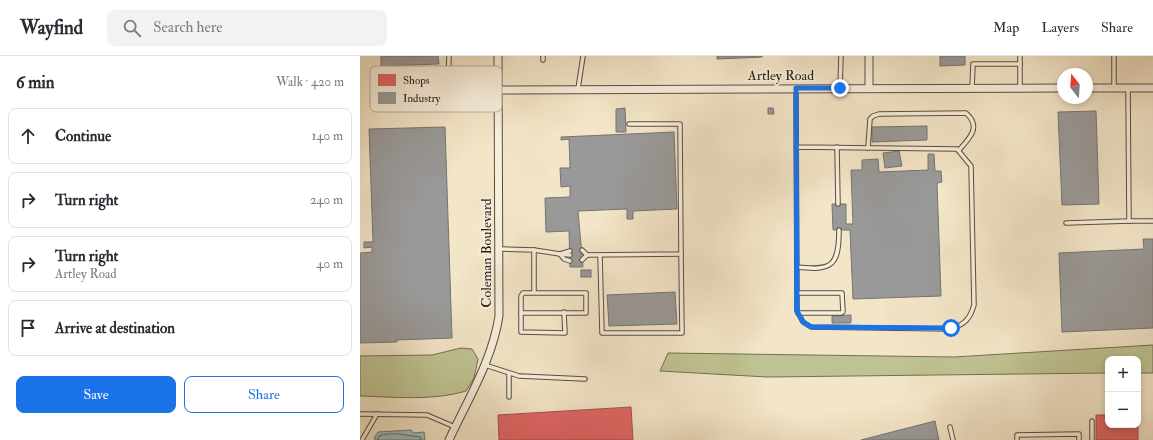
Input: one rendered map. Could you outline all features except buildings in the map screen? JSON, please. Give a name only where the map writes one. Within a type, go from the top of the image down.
[{"type":"street","points":[[869,56],[869,87]]},
{"type":"street","name":"Artley Road","points":[[502,90],[869,87],[1057,88]]},
{"type":"street","points":[[1093,88],[1153,88]]},
{"type":"street","name":"Coleman Boulevard","points":[[451,439],[455,427],[485,365],[499,316],[500,249],[498,112]]},
{"type":"lane","points":[[449,56],[449,66]]},
{"type":"lane","points":[[578,89],[583,56]]},
{"type":"lane","points":[[840,88],[841,56]]},
{"type":"lane","points":[[1020,56],[1020,88]]},
{"type":"lane","points":[[1114,56],[1114,88]]},
{"type":"lane","points":[[972,88],[973,64],[1020,64]]},
{"type":"lane","points":[[796,88],[796,147],[797,293],[798,313],[803,322],[811,327],[951,328],[964,324],[969,319],[974,305],[972,182],[971,166],[959,150],[796,147]]},
{"type":"lane","points":[[1128,88],[1129,221]]},
{"type":"lane","points":[[868,148],[870,119],[873,116],[879,114],[966,113],[974,122],[974,129],[971,138],[959,150]]},
{"type":"lane","points":[[600,255],[602,333],[682,333],[680,124],[629,124]]},
{"type":"lane","points":[[837,147],[838,204]]},
{"type":"lane","points":[[1066,223],[1153,221]]},
{"type":"lane","points":[[797,267],[814,269],[829,264],[838,252],[839,230]]},
{"type":"lane","points":[[500,249],[534,250],[560,254],[570,253]]},
{"type":"lane","points":[[534,250],[534,293]]},
{"type":"lane","points":[[582,250],[584,255],[582,260]]},
{"type":"lane","points":[[560,254],[564,259],[570,260]]},
{"type":"lane","points":[[584,255],[681,254]]},
{"type":"lane","points":[[521,313],[564,312],[586,313],[586,293],[523,293],[521,296],[521,313],[521,332],[565,333],[564,312]]},
{"type":"lane","points":[[797,293],[842,293],[843,312],[798,313]]},
{"type":"lane","points":[[485,365],[519,376],[586,378]]},
{"type":"lane","points":[[509,374],[509,397]]},
{"type":"lane","points":[[360,414],[427,415],[455,427]]},
{"type":"lane","points":[[362,440],[377,414]]},
{"type":"lane","points":[[1092,421],[1092,440]]},
{"type":"lane","points":[[950,427],[953,440]]},
{"type":"lane","points":[[1017,440],[1017,434],[1079,434],[1079,440]]},
{"type":"green space","points":[[1153,345],[1153,373],[1141,373],[1141,356],[1105,356],[1105,373],[767,377],[660,371],[668,353],[954,357]]},
{"type":"green space","points":[[461,348],[472,349],[478,359],[474,378],[466,391],[427,397],[360,396],[360,356],[432,355]]},
{"type":"water","points":[[411,430],[414,433],[424,432],[425,440],[375,440],[374,438],[378,432]]},
{"type":"route","points":[[840,88],[796,88],[797,311],[803,322],[811,327],[951,328]]}]
